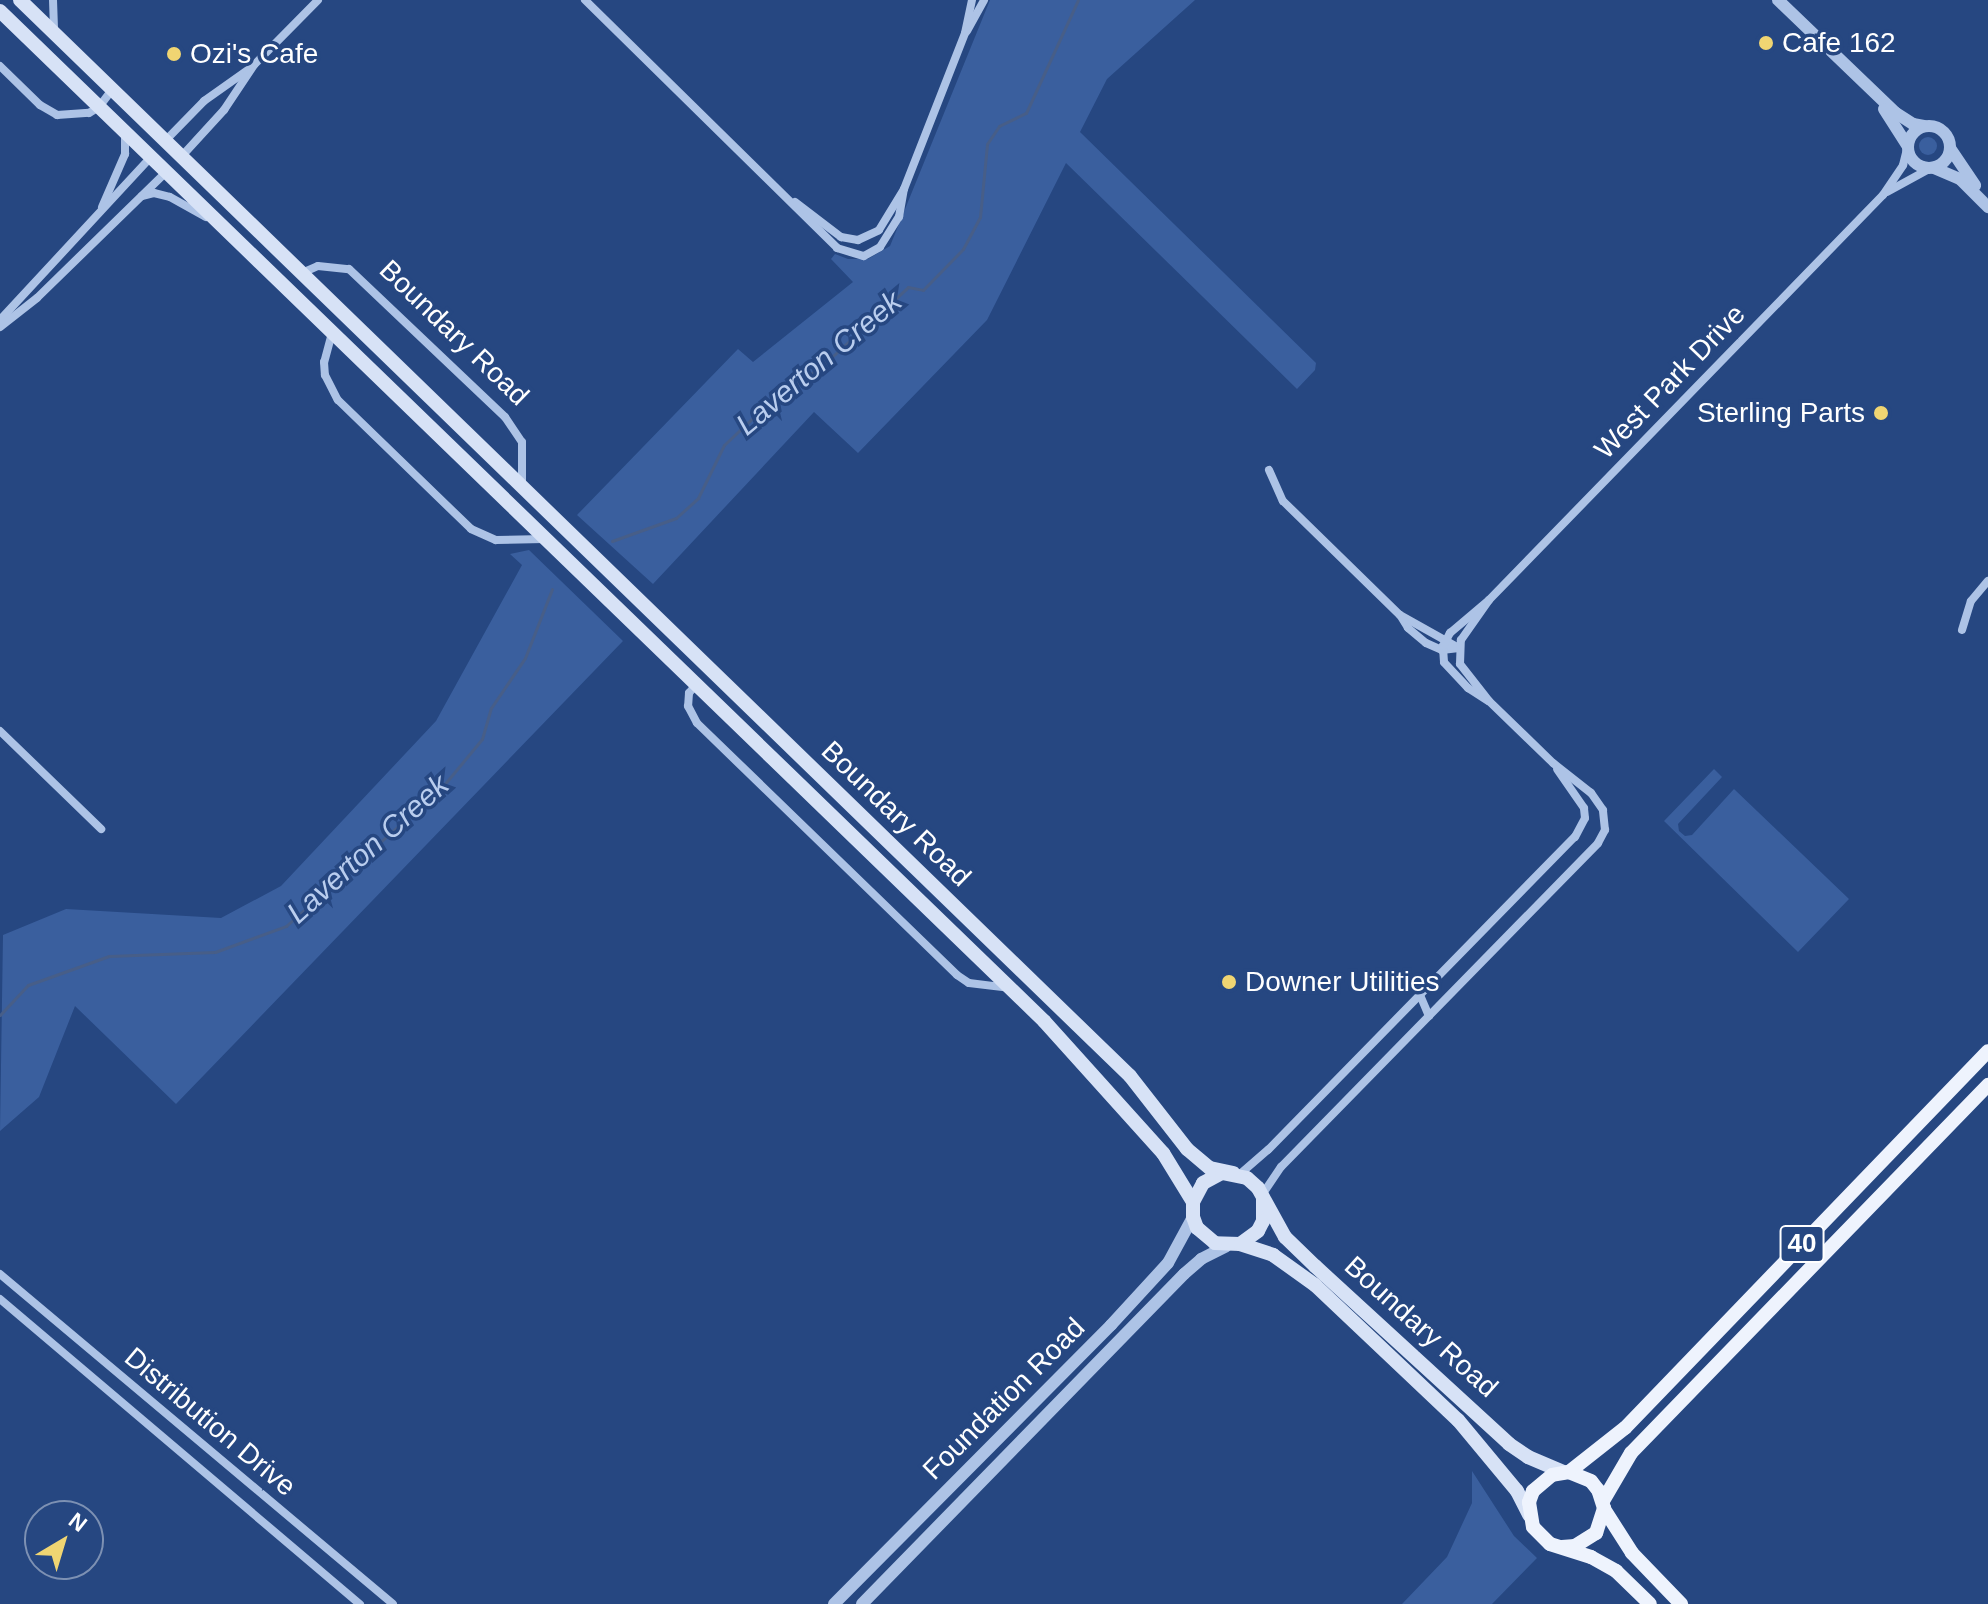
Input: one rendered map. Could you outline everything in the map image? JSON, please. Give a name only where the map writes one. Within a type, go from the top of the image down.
[{"type":"main road","name":"Boundary Road","points":[[20,0],[1130,1076],[1199,1161],[1236,1174]]},
{"type":"main road","name":"Boundary Road","points":[[0,11],[1011,989],[1163,1153],[1193,1210]]},
{"type":"main road","points":[[151,157],[165,141]]},
{"type":"main road","points":[[166,172],[181,157]]},
{"type":"main road","points":[[302,273],[305,307]]},
{"type":"main road","points":[[695,686],[711,669]]},
{"type":"main road","name":"40","points":[[1529,1515],[1533,1491],[1552,1475],[1566,1472],[1625,1428],[1988,1051]]},
{"type":"main road","name":"40","points":[[1562,1547],[1587,1541],[1602,1521],[1603,1505],[1619,1468],[1631,1453],[1988,1085]]},
{"type":"main road","points":[[1236,1174],[1253,1182],[1263,1196],[1263,1221],[1258,1231],[1233,1245],[1205,1237],[1193,1210],[1203,1183],[1212,1177],[1236,1174]]},
{"type":"main road","name":"Boundary Road","points":[[1263,1196],[1285,1237],[1509,1444],[1528,1457],[1566,1472]]},
{"type":"main road","name":"Boundary Road","points":[[1233,1245],[1273,1255],[1315,1285],[1458,1420],[1517,1491],[1529,1515]]},
{"type":"main road","points":[[1566,1472],[1591,1481],[1632,1553],[1681,1604]]},
{"type":"main road","points":[[1529,1515],[1540,1537],[1616,1571],[1650,1604]]},
{"type":"street","points":[[53,0],[55,34]]},
{"type":"street","points":[[165,141],[204,101],[254,65],[318,0]]},
{"type":"street","points":[[585,0],[791,199],[827,241],[846,253],[864,256],[880,247],[891,234],[902,206],[904,189]]},
{"type":"street","points":[[965,33],[972,0]]},
{"type":"street","points":[[791,199],[841,237],[858,240],[879,230],[904,189],[965,33],[984,0]]},
{"type":"street","points":[[1778,0],[1905,120],[1943,130],[1965,173],[1988,198]]},
{"type":"street","points":[[181,157],[217,119],[254,65]]},
{"type":"street","points":[[0,66],[48,111],[74,116],[99,107],[112,90]]},
{"type":"street","points":[[1871,90],[1917,164],[1960,179],[1988,207]]},
{"type":"street","points":[[1907,147],[1912,133],[1924,126]]},
{"type":"street","points":[[98,214],[125,154],[125,131]]},
{"type":"street","name":"West Park Drive","points":[[1442,650],[1460,622],[1489,600],[1883,195],[1903,165],[1907,147]]},
{"type":"street","points":[[1932,168],[1944,162],[1950,148]]},
{"type":"street","points":[[0,320],[151,157]]},
{"type":"street","name":"West Park Drive","points":[[1883,195],[1932,168]]},
{"type":"street","points":[[0,327],[37,298],[166,172]]},
{"type":"street","points":[[138,196],[154,193],[170,197],[221,226]]},
{"type":"street","name":"Boundary Road","points":[[302,273],[318,266],[349,269],[505,417],[522,442],[522,486]]},
{"type":"street","points":[[332,333],[325,375],[338,400],[471,529],[496,540],[545,539]]},
{"type":"street","points":[[1269,470],[1283,501],[1400,615],[1420,639],[1442,650],[1459,648]]},
{"type":"street","points":[[1962,630],[1971,601],[1988,581]]},
{"type":"street","name":"West Park Drive","points":[[1459,648],[1489,600]]},
{"type":"street","points":[[1263,1196],[1281,1167],[1598,843],[1605,830],[1605,816],[1591,793],[1553,763],[1489,701],[1460,664],[1459,648],[1447,638],[1400,615]]},
{"type":"street","points":[[1442,650],[1444,662],[1457,678],[1489,701]]},
{"type":"street","points":[[695,686],[689,693],[688,706],[697,723],[957,975],[969,983],[1011,989]]},
{"type":"street","points":[[0,731],[101,829]]},
{"type":"street","points":[[1236,1174],[1268,1150],[1575,837],[1585,813],[1577,794],[1553,763]]},
{"type":"street","points":[[1585,813],[1605,816]]},
{"type":"street","points":[[1420,995],[1440,1004]]},
{"type":"street","points":[[1420,995],[1429,1016]]},
{"type":"street","name":"Foundation Road","points":[[834,1604],[1111,1325],[1168,1263],[1193,1210]]},
{"type":"street","name":"Foundation Road","points":[[862,1604],[1201,1259],[1233,1245]]},
{"type":"street","name":"Distribution Drive","points":[[0,1274],[393,1604]]},
{"type":"street","name":"Distribution Drive","points":[[0,1299],[360,1604]]},
{"type":"street","points":[[36,1330],[49,1314]]},
{"type":"street","points":[[1111,1325],[1124,1336]]},
{"type":"street","points":[[308,1562],[322,1546]]},
{"type":"shaded area","points":[[990,0],[1195,0],[1107,79],[1080,132],[1316,363],[1315,370],[1297,389],[1066,163],[987,320],[858,453],[814,412],[653,584],[577,515],[738,349],[753,362],[853,282],[831,259],[835,254],[848,259],[868,259],[890,246]]},
{"type":"shaded area","points":[[1928,137],[1937,146],[1928,155],[1919,146]]},
{"type":"shaded area","points":[[529,550],[623,641],[176,1104],[75,1006],[39,1097],[0,1131],[3,935],[66,909],[221,918],[281,886],[436,721],[522,565],[510,554]]},
{"type":"shaded area","points":[[1714,769],[1722,777],[1678,824],[1679,831],[1685,836],[1692,835],[1734,789],[1849,899],[1798,952],[1664,821]]},
{"type":"shaded area","points":[[1472,1471],[1514,1536],[1537,1558],[1492,1604],[1402,1604],[1447,1557],[1472,1503]]},
{"type":"waterway","name":"Laverton Creek","points":[[612,541],[676,518],[698,498],[724,445],[759,412],[823,365],[908,287],[923,290],[963,249],[980,217],[987,144],[999,126],[1026,113],[1078,0]]},
{"type":"waterway","name":"Laverton Creek","points":[[0,1015],[28,985],[109,956],[215,952],[286,926],[443,786],[482,739],[491,708],[525,658],[552,589]]},
{"type":"place","name":"Cafe 162","points":[[1766,43]]},
{"type":"place","name":"Ozi's Cafe","points":[[174,54]]},
{"type":"place","name":"Sterling Parts","points":[[1881,413]]},
{"type":"place","name":"Downer Utilities","points":[[1229,982]]}]
